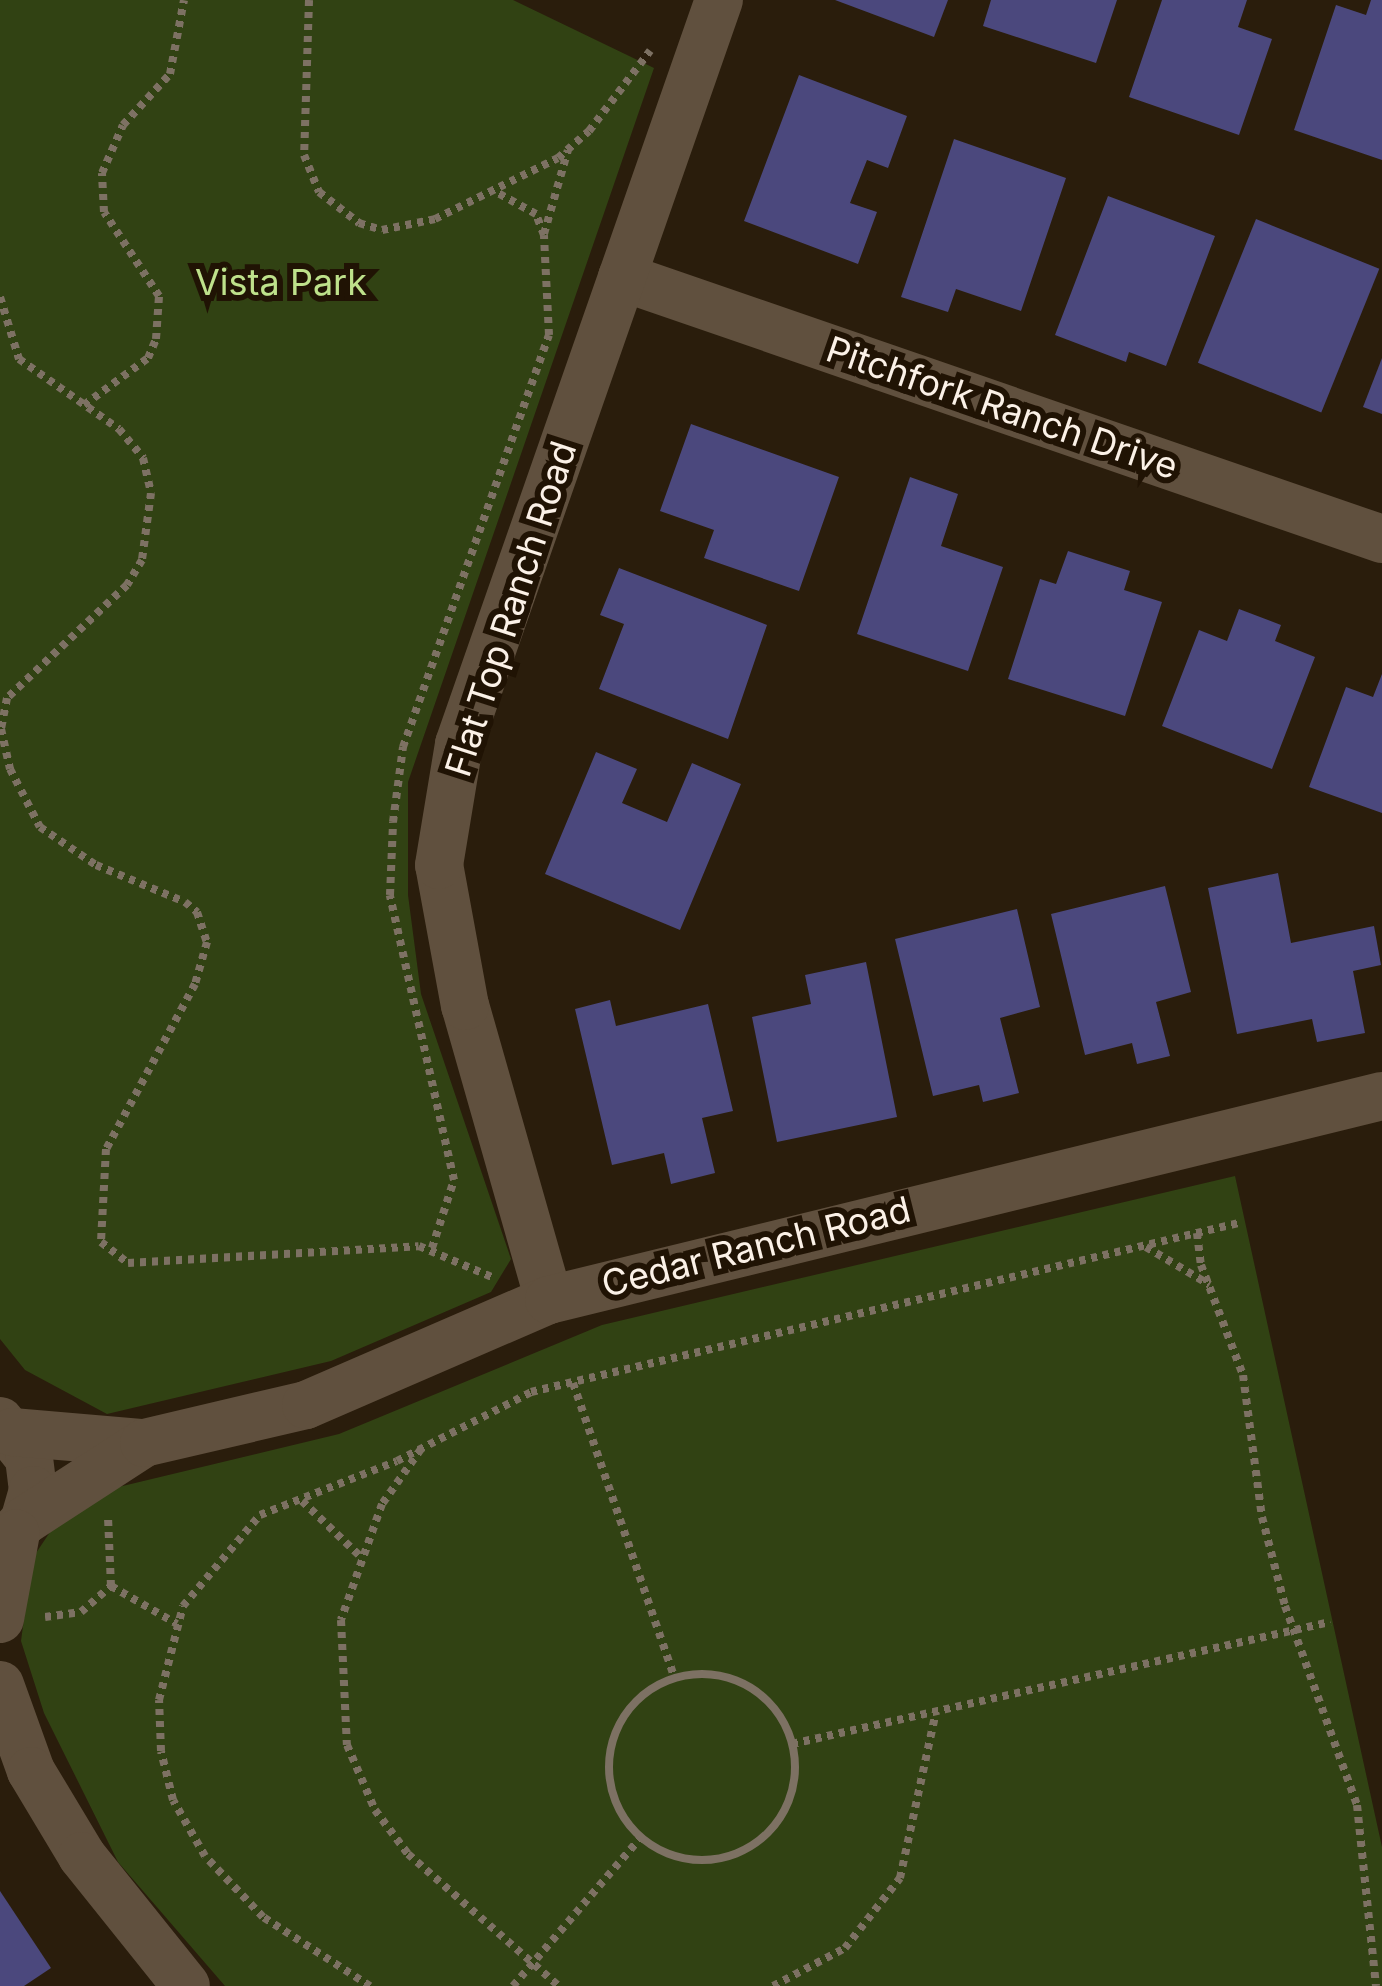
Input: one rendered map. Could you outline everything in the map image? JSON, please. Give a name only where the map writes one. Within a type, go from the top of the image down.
[{"type":"street","name":"Flat Top Ranch Road","points":[[528,1292],[439,866],[459,744],[719,0]]},
{"type":"street","name":"Pitchfork Ranch Drive","points":[[622,278],[1382,538]]},
{"type":"street","name":"Cedar Ranch Road","points":[[6,1426],[144,1443],[306,1405],[528,1292],[1382,1096]]},
{"type":"street","points":[[6,1426],[33,1474],[13,1534],[16,1618]]},
{"type":"street","name":"Cedar Ranch Road","points":[[13,1534],[144,1443]]},
{"type":"street","points":[[0,1685],[31,1771],[82,1856],[186,1986]]},
{"type":"path","points":[[84,405],[148,358],[156,339],[160,296],[104,212],[102,173],[122,125],[170,74],[184,0]]},
{"type":"path","points":[[309,0],[304,155],[319,191],[359,224],[398,232],[435,219],[568,149],[631,81],[655,40]]},
{"type":"path","points":[[544,235],[568,149]]},
{"type":"path","points":[[0,297],[19,359],[119,429],[143,458],[152,520],[142,560],[113,603],[7,698],[1,729],[10,769],[40,826],[96,865],[185,902],[197,912],[207,942],[195,983],[106,1149],[101,1242],[128,1263],[419,1246],[528,1292]]},
{"type":"path","points":[[370,1986],[263,1917],[206,1856],[173,1800],[159,1700],[176,1624],[231,1543],[260,1515],[422,1448],[531,1392],[1238,1223]]},
{"type":"path","points":[[1197,1233],[1244,1375],[1262,1517],[1295,1630],[1357,1805],[1376,1986]]},
{"type":"path","points":[[1144,1246],[1211,1286]]},
{"type":"path","points":[[573,1382],[674,1677]]},
{"type":"path","points":[[422,1448],[382,1504],[341,1620],[347,1744],[375,1810],[408,1854],[560,1986]]},
{"type":"path","points":[[302,1501],[361,1558]]},
{"type":"path","points":[[16,1618],[81,1612],[111,1586],[115,1541],[106,1510]]},
{"type":"path","points":[[111,1586],[176,1624]]},
{"type":"path","points":[[792,1744],[1330,1622]]},
{"type":"path","points":[[674,1677],[743,1682],[779,1713],[792,1744],[788,1803],[741,1851],[696,1861],[641,1837],[617,1807],[609,1755],[630,1707],[674,1677]]},
{"type":"path","points":[[773,1986],[845,1948],[900,1878],[936,1711]]},
{"type":"path","points":[[513,1986],[641,1837]]},
{"type":"green space","name":"Vista Park","points":[[0,0],[513,0],[654,68],[408,782],[408,895],[421,994],[511,1259],[491,1292],[331,1361],[107,1414],[25,1370],[0,1339]]},
{"type":"green space","points":[[1235,1176],[1382,1847],[1382,1986],[225,1986],[118,1862],[44,1713],[21,1641],[32,1559],[50,1532],[106,1490],[339,1434],[602,1325]]},
{"type":"building","points":[[835,0],[948,0],[934,37]]},
{"type":"building","points":[[991,0],[1117,0],[1096,63],[983,26]]},
{"type":"building","points":[[1162,0],[1247,0],[1238,27],[1272,39],[1239,135],[1129,97]]},
{"type":"building","points":[[1371,0],[1382,0],[1382,160],[1294,130],[1336,5],[1366,15]]},
{"type":"building","points":[[799,75],[907,116],[888,168],[867,160],[850,203],[877,212],[858,264],[744,221]]},
{"type":"building","points":[[954,139],[1066,178],[1021,311],[956,289],[948,312],[901,297]]},
{"type":"building","points":[[1108,196],[1215,236],[1166,366],[1129,352],[1126,362],[1055,335]]},
{"type":"building","points":[[1256,219],[1379,269],[1321,413],[1198,363]]},
{"type":"building","points":[[1382,358],[1382,414],[1363,407]]},
{"type":"building","points":[[691,424],[839,477],[799,591],[704,558],[714,530],[660,511]]},
{"type":"building","points":[[910,477],[958,494],[941,546],[1003,567],[968,671],[857,634]]},
{"type":"building","points":[[1068,551],[1130,571],[1124,590],[1162,602],[1125,716],[1008,679],[1040,579],[1056,584]]},
{"type":"building","points":[[619,568],[767,625],[728,739],[599,689],[624,624],[600,615]]},
{"type":"building","points":[[1239,609],[1281,625],[1275,641],[1315,657],[1272,769],[1162,726],[1199,630],[1227,641]]},
{"type":"building","points":[[1382,674],[1382,813],[1309,787],[1346,687],[1373,697]]},
{"type":"building","points":[[596,752],[637,769],[622,803],[667,822],[692,763],[741,784],[680,930],[545,874]]},
{"type":"building","points":[[1278,873],[1291,943],[1374,926],[1381,965],[1353,971],[1365,1033],[1317,1042],[1312,1019],[1237,1034],[1208,888]]},
{"type":"building","points":[[1165,886],[1191,992],[1156,1002],[1170,1056],[1137,1064],[1132,1043],[1085,1055],[1051,914]]},
{"type":"building","points":[[1017,909],[1040,1007],[1000,1018],[1019,1093],[983,1102],[979,1085],[933,1096],[895,939]]},
{"type":"building","points":[[866,962],[897,1117],[777,1142],[752,1017],[811,1004],[805,975]]},
{"type":"building","points":[[610,1000],[616,1026],[708,1004],[733,1111],[702,1118],[715,1173],[671,1184],[664,1153],[612,1165],[575,1009]]},
{"type":"building","points":[[0,1891],[51,1968],[24,1986],[0,1986]]}]
